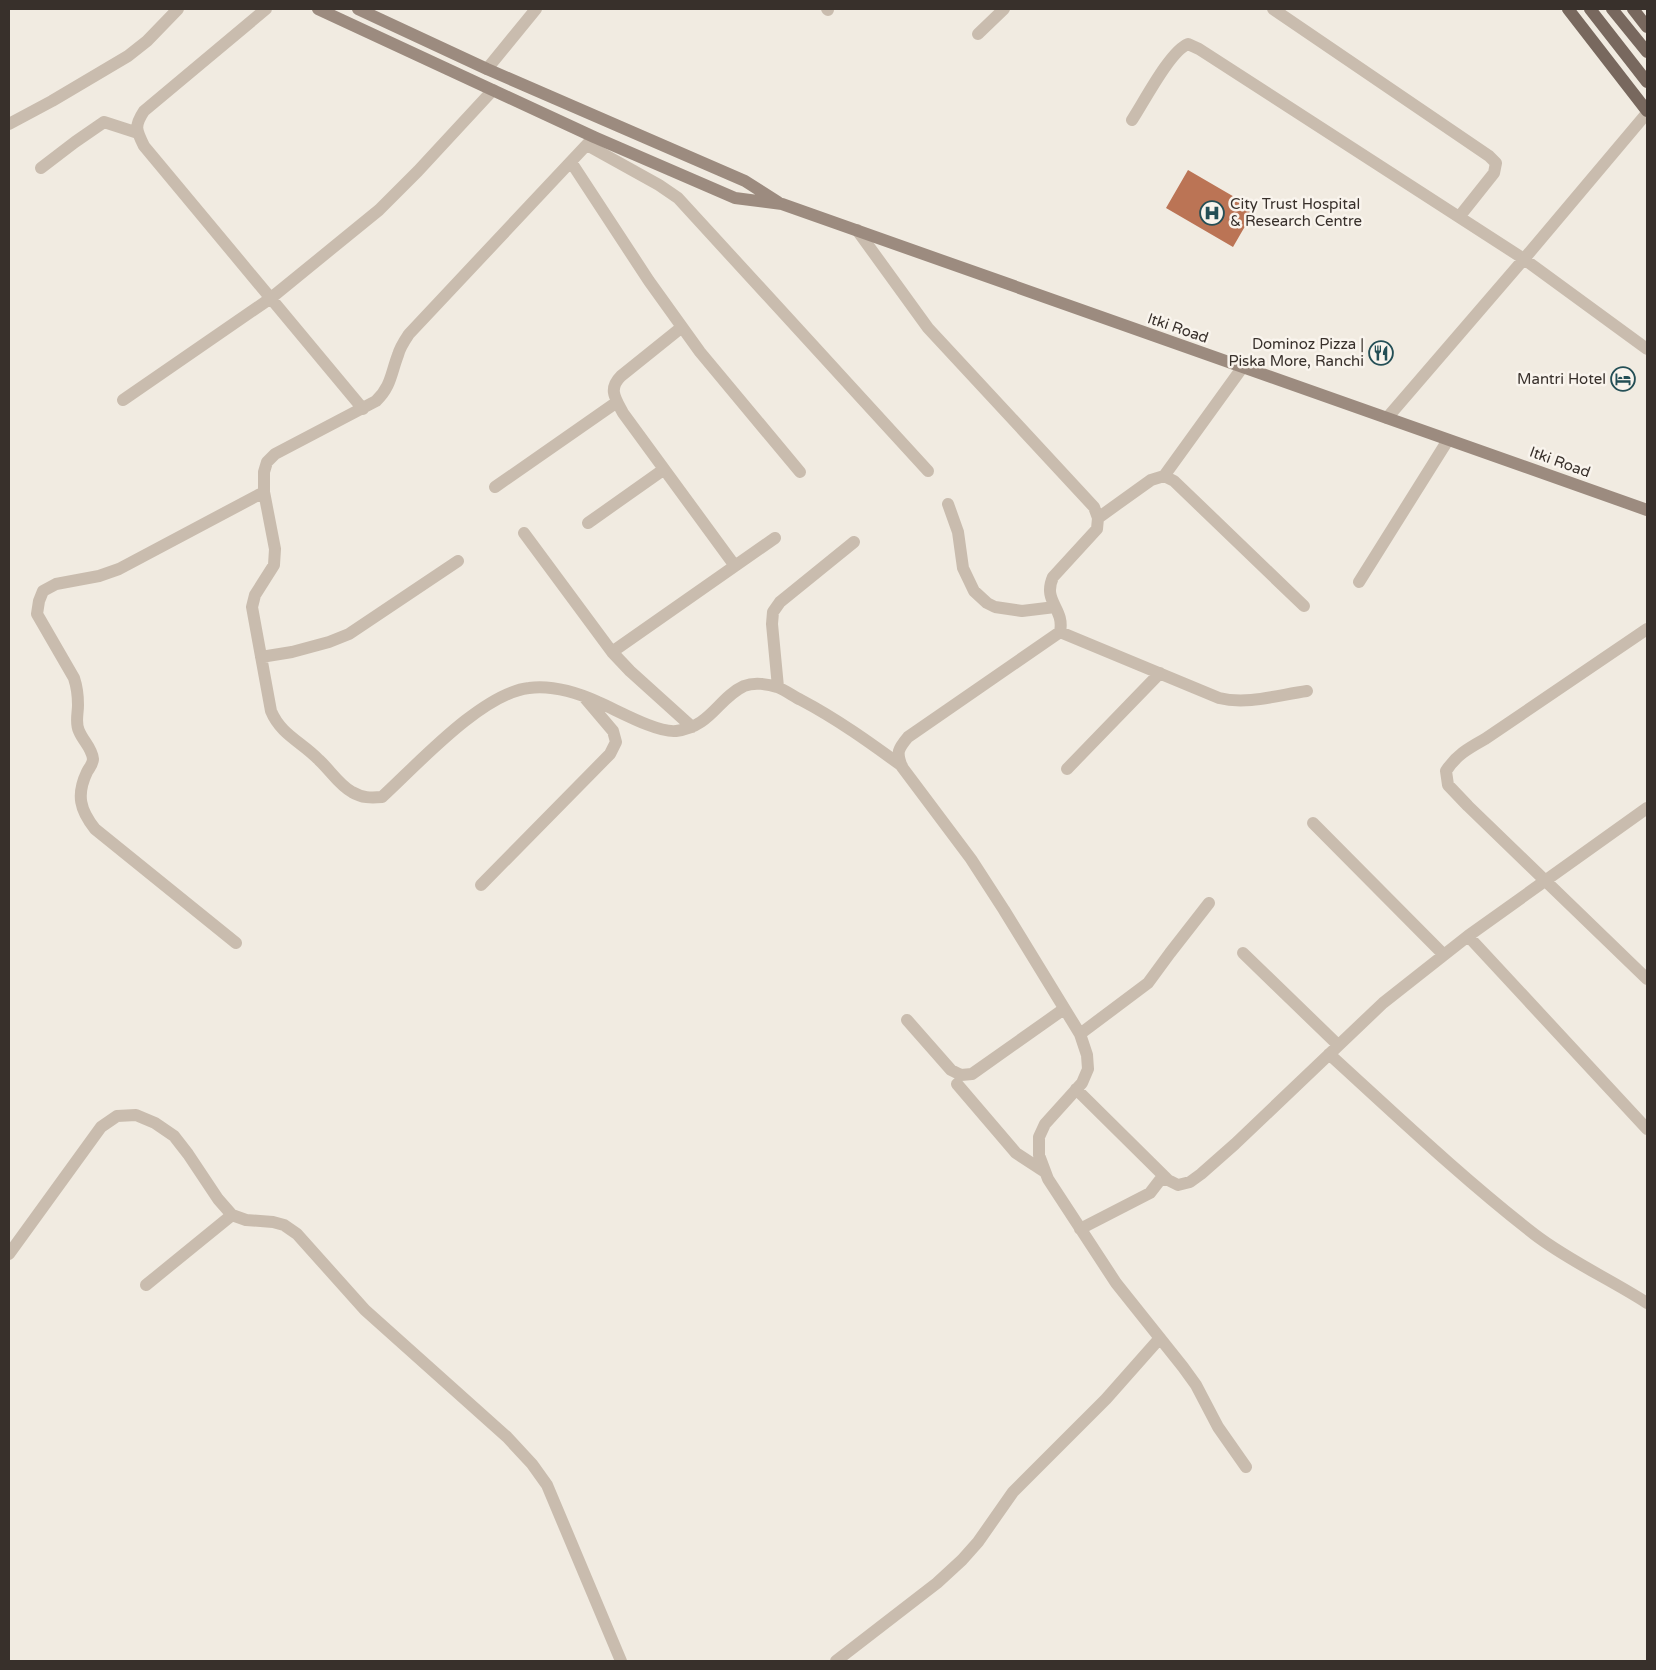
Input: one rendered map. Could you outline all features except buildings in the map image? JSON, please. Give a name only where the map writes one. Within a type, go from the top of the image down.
[{"type":"main road","points":[[1568,9],[1647,112]]},
{"type":"main road","points":[[1590,9],[1647,82]]},
{"type":"main road","points":[[1612,9],[1647,52]]},
{"type":"main road","points":[[1633,9],[1647,27]]},
{"type":"street","points":[[9,124],[128,56],[147,41],[178,9]]},
{"type":"street","points":[[266,9],[144,110],[137,122],[138,134],[144,146],[362,408]]},
{"type":"street","points":[[318,9],[493,90],[591,141],[678,198],[928,471]]},
{"type":"street","points":[[358,9],[487,69],[745,181],[782,204]]},
{"type":"street","points":[[487,69],[536,9]]},
{"type":"street","points":[[978,34],[1004,9]]},
{"type":"street","points":[[1272,9],[1496,163],[1494,173],[1459,217]]},
{"type":"street","points":[[1132,120],[1170,60],[1182,46],[1188,44],[1524,259],[1647,349]]},
{"type":"street","points":[[123,400],[271,298],[379,210],[493,90]]},
{"type":"street","points":[[1387,418],[1647,112]]},
{"type":"street","points":[[42,168],[104,122],[138,134]]},
{"type":"street","points":[[591,141],[734,198],[782,204]]},
{"type":"street","points":[[591,141],[409,334],[398,353],[389,384],[384,394],[376,402],[275,454],[267,462],[264,492],[275,549],[274,565],[255,595],[252,607],[271,711],[276,723],[318,759],[351,792],[367,798],[382,797],[448,735],[476,712],[505,694],[529,688],[549,688],[581,694],[655,728],[675,731],[692,727],[708,718],[729,697],[744,686],[759,684],[778,687],[843,724],[902,767]]},
{"type":"street","points":[[571,162],[649,281],[700,352],[800,472]]},
{"type":"street","name":"Itki Road","points":[[782,204],[1647,510]]},
{"type":"street","points":[[857,230],[928,328],[1094,507],[1098,518],[1097,529],[1053,577],[1049,585],[1049,595],[1062,623],[1060,632],[908,737],[900,747],[898,757],[902,767],[971,859],[1080,1034],[1087,1055],[1088,1069],[1082,1083],[1045,1124],[1039,1137],[1039,1155],[1048,1179],[1116,1283],[1196,1385],[1218,1427],[1246,1466]]},
{"type":"street","points":[[682,327],[621,376],[614,383],[613,391],[617,402],[663,470],[735,566]]},
{"type":"street","points":[[1164,476],[1242,368]]},
{"type":"street","points":[[495,486],[617,402]]},
{"type":"street","points":[[1359,582],[1448,440]]},
{"type":"street","points":[[588,523],[663,470]]},
{"type":"street","points":[[1098,518],[1150,480],[1164,476],[1174,480],[1304,606]]},
{"type":"street","points":[[236,943],[94,829],[88,820],[82,808],[80,794],[86,774],[93,761],[92,753],[79,731],[77,690],[74,678],[37,614],[43,591],[56,584],[100,576],[119,569],[264,492]]},
{"type":"street","points":[[948,504],[955,519],[963,568],[974,591],[987,603],[995,607],[1022,611],[1055,607]]},
{"type":"street","points":[[524,533],[612,652],[630,671],[692,727]]},
{"type":"street","points":[[612,652],[775,538]]},
{"type":"street","points":[[778,687],[772,624],[773,612],[780,602],[854,542]]},
{"type":"street","points":[[261,657],[292,652],[329,642],[349,634],[458,561]]},
{"type":"street","points":[[1647,629],[1485,739],[1467,749],[1454,759],[1446,770],[1448,785],[1647,979]]},
{"type":"street","points":[[1060,632],[1219,698],[1248,700],[1306,691]]},
{"type":"street","points":[[1067,769],[1160,674]]},
{"type":"street","points":[[482,885],[610,754],[616,742],[613,731],[581,694]]},
{"type":"street","points":[[1076,1089],[1168,1180],[1178,1185],[1190,1182],[1234,1144],[1383,1003],[1468,936],[1647,808]]},
{"type":"street","points":[[1313,823],[1444,955]]},
{"type":"street","points":[[1080,1034],[1148,983],[1209,903]]},
{"type":"street","points":[[1468,936],[1647,1129]]},
{"type":"street","points":[[1243,953],[1427,1144],[1534,1234],[1580,1265],[1592,1270],[1647,1303]]},
{"type":"street","points":[[907,1020],[951,1070],[961,1075],[972,1074],[1064,1009]]},
{"type":"street","points":[[957,1084],[1016,1153],[1046,1172]]},
{"type":"street","points":[[9,1254],[101,1127],[117,1116],[136,1114],[155,1123],[174,1136],[218,1199],[232,1215],[246,1220],[273,1222],[284,1225],[297,1234],[365,1310],[507,1438],[532,1464],[547,1485],[621,1661]]},
{"type":"street","points":[[1080,1229],[1150,1193],[1160,1180],[1168,1180]]},
{"type":"street","points":[[146,1285],[232,1215]]},
{"type":"street","points":[[836,1661],[937,1584],[962,1560],[978,1542],[1013,1492],[1106,1399],[1160,1338]]},
{"type":"place","name":"City Trust Hospital & Research Centre","points":[[1212,213]]},
{"type":"place","name":"Dominoz Pizza | Piska More, Ranchi","points":[[1381,353]]},
{"type":"place","name":"Mantri Hotel","points":[[1623,379]]}]
